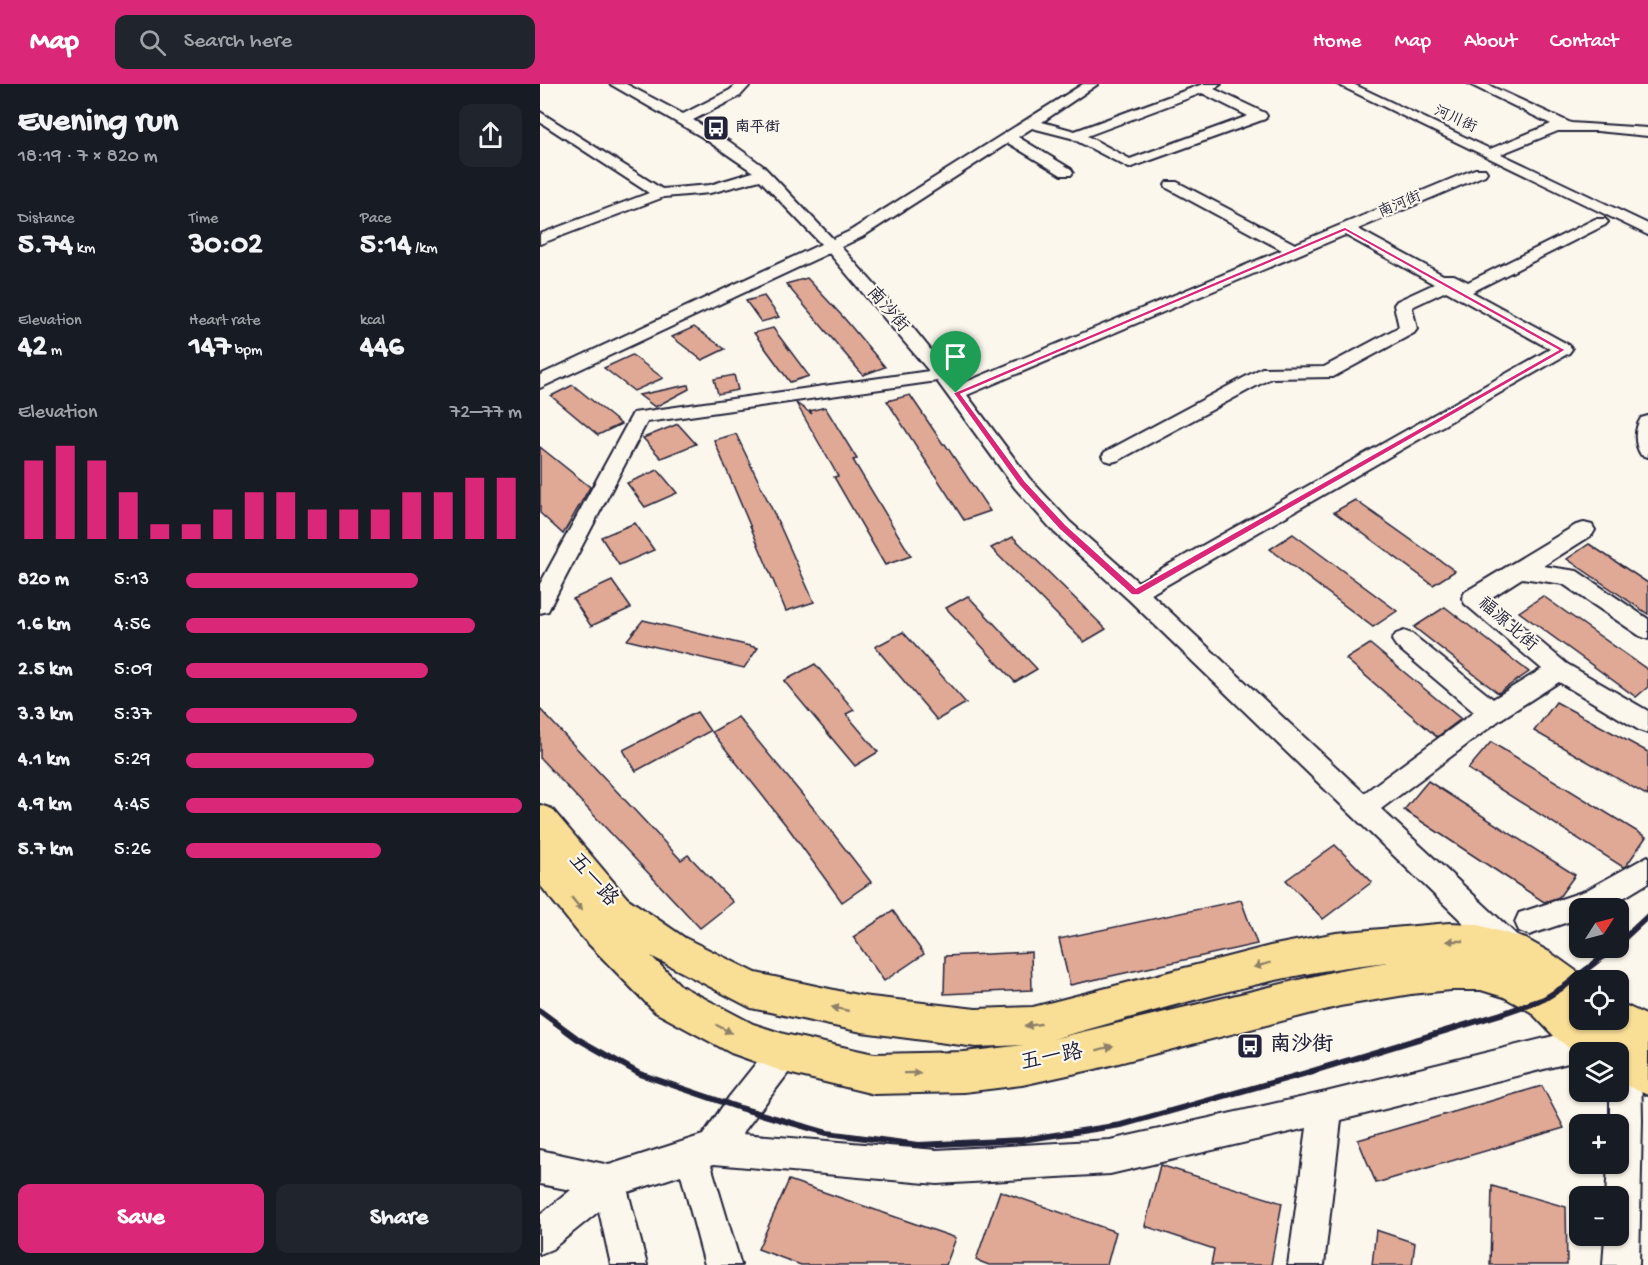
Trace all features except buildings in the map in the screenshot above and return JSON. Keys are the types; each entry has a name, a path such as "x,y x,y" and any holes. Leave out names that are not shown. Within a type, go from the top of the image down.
{"main road":[{"name":"五一路","path":"540,819 614,909 672,950 751,990 862,1014 976,1028 1033,1026 1270,963 1336,950 1521,936 1538,965 1562,997 1613,1042"},
{"name":"五一路","path":"540,859 594,924 668,999 745,1040 784,1053 874,1074 964,1072 1022,1065 1095,1050 1340,988 1411,976 1481,973 1562,997"}],"street":[{"name":"南沙街","path":"616,84 746,159 763,174 832,247 941,375 1022,483 1062,527 1136,593 1364,808 1521,936"},
{"path":"682,120 735,93 745,84"},
{"path":"540,382 832,247 1092,84"},
{"name":"河川街","path":"1343,84 1395,111 1648,230"},
{"path":"1474,84 1567,126"},
{"path":"1030,123 1076,135 1129,164 1260,116 1210,86 1076,135"},
{"path":"544,123 660,194"},
{"path":"1490,154 1556,127 1648,132"},
{"path":"1621,130 1648,145"},
{"path":"1008,137 1066,172"},
{"name":"南河街","path":"956,393 1480,172"},
{"path":"540,239 660,194 676,190 708,190 763,174"},
{"path":"1172,185 1294,250"},
{"path":"1396,256 1411,259 1462,286 1470,287 1600,222"},
{"path":"1136,593 1563,350 1345,228"},
{"path":"1112,456 1268,372 1327,373 1408,330 1403,305 1447,284"},
{"path":"540,605 640,417 941,375"},
{"path":"1648,422 1645,444 1648,451"},
{"name":"福源北街","path":"1584,530 1473,598 1559,670 1648,723"},
{"path":"1520,570 1569,577 1648,630"},
{"path":"1404,640 1492,712"},
{"path":"1364,808 1492,712 1559,670"},
{"path":"1521,936 1593,900 1648,868"},
{"path":"703,1152 784,1053"},
{"path":"540,1237 609,1182 703,1152 937,1167 1110,1157 1326,1108 1569,1060"},
{"path":"1621,1265 1625,1102"},
{"path":"1306,1265 1326,1108"},
{"path":"703,1152 723,1265"},
{"path":"540,1167 609,1182"},
{"path":"609,1182 629,1265"}],"railway":[{"path":"1629,934 1648,916"},
{"path":"540,1011 578,1039 640,1074 740,1108 827,1133 919,1145 1022,1140 1121,1125 1303,1074 1501,1014 1544,999 1601,958"}],"place":[{"name":"南平街","path":"716,128"},
{"name":"南沙街","path":"1250,1046"}],"route":[{"path":"1345,228 1563,350 1136,593 1062,527 1022,483 956,393 1345,228"}]}
